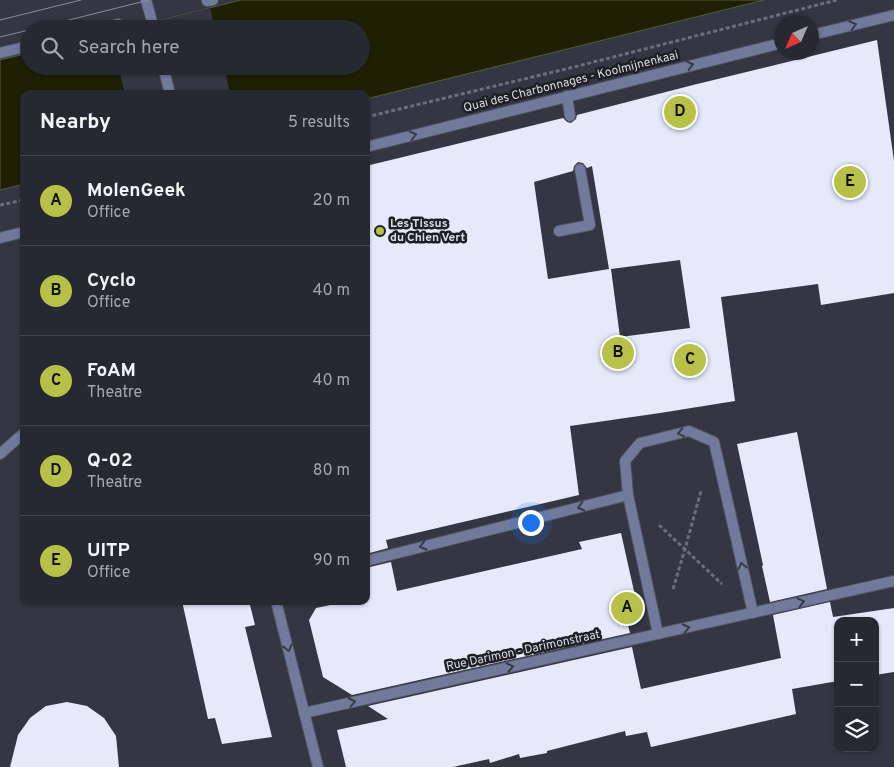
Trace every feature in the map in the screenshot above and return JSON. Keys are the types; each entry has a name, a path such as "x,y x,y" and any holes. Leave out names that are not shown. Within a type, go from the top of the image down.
{"street":[{"path":"146,0 152,20"},
{"path":"819,33 894,15"},
{"name":"Quai des Charbonnages - Koolmijnenkaai","path":"370,146 774,44"},
{"path":"0,53 20,48"},
{"path":"165,75 169,90"},
{"path":"567,96 570,116"},
{"path":"560,231 590,225 580,169"},
{"path":"0,238 20,233"},
{"path":"658,634 628,495 625,460 640,443 689,431 714,442 753,613"},
{"path":"0,454 20,436"},
{"path":"370,560 628,495"},
{"name":"Rue Darimon - Darimonstraat","path":"304,712 894,581"},
{"path":"277,605 318,767"}],"path":[{"path":"370,116 565,70 837,0"},
{"path":"0,206 20,201"},
{"path":"670,596 702,487"},
{"path":"656,522 753,613"}],"shaded area":[{"path":"241,0 764,0 370,98 370,90 20,90 20,185 0,190 0,60 20,55 20,75 370,75 370,20 162,20"}],"pier":[{"path":"210,8 213,20 162,20"},
{"path":"120,75 226,75 229,90 124,90"}],"building":[{"path":"877,40 894,161 894,293 821,305 818,284 721,297 735,401 570,426 579,495 386,540 388,548 370,553 370,165 563,118 571,123 576,119 577,115 795,60 819,60 819,54","holes":["578,162 583,163 587,168 592,166 609,269 548,279 534,182 573,171 574,166","680,260 690,328 620,337 611,269"]},
{"path":"797,432 827,589 770,602 737,444"},
{"path":"621,533 640,618 627,621 630,633 352,695 323,677 309,620 316,608 330,605 370,605 370,567 391,562 397,591 582,549 579,542"},
{"path":"830,602 833,617 894,608 894,672 879,674 879,617 834,617 834,682 792,689 796,714 651,747 647,732 626,736 625,731 547,751 547,753 520,758 519,754 490,763 489,759 453,767 346,767 337,730 388,719 368,706 632,647 641,689 781,658 773,615"},
{"path":"183,605 250,605 255,625 245,627 272,737 222,744 215,718 208,719"},
{"path":"67,702 87,706 104,718 116,736 119,767 10,767 18,735 30,718 46,706"}],"tram line":[{"path":"0,20 81,0"},
{"path":"69,20 149,0"},
{"path":"0,37 20,32"}],"place":[{"name":"Q-02","path":"680,112"},
{"name":"UITP","path":"850,182"},
{"name":"Les Tissus du Chien Vert","path":"380,231"},
{"name":"Cyclo","path":"618,353"},
{"name":"FoAM","path":"690,360"},
{"name":"MolenGeek","path":"627,608"}]}
